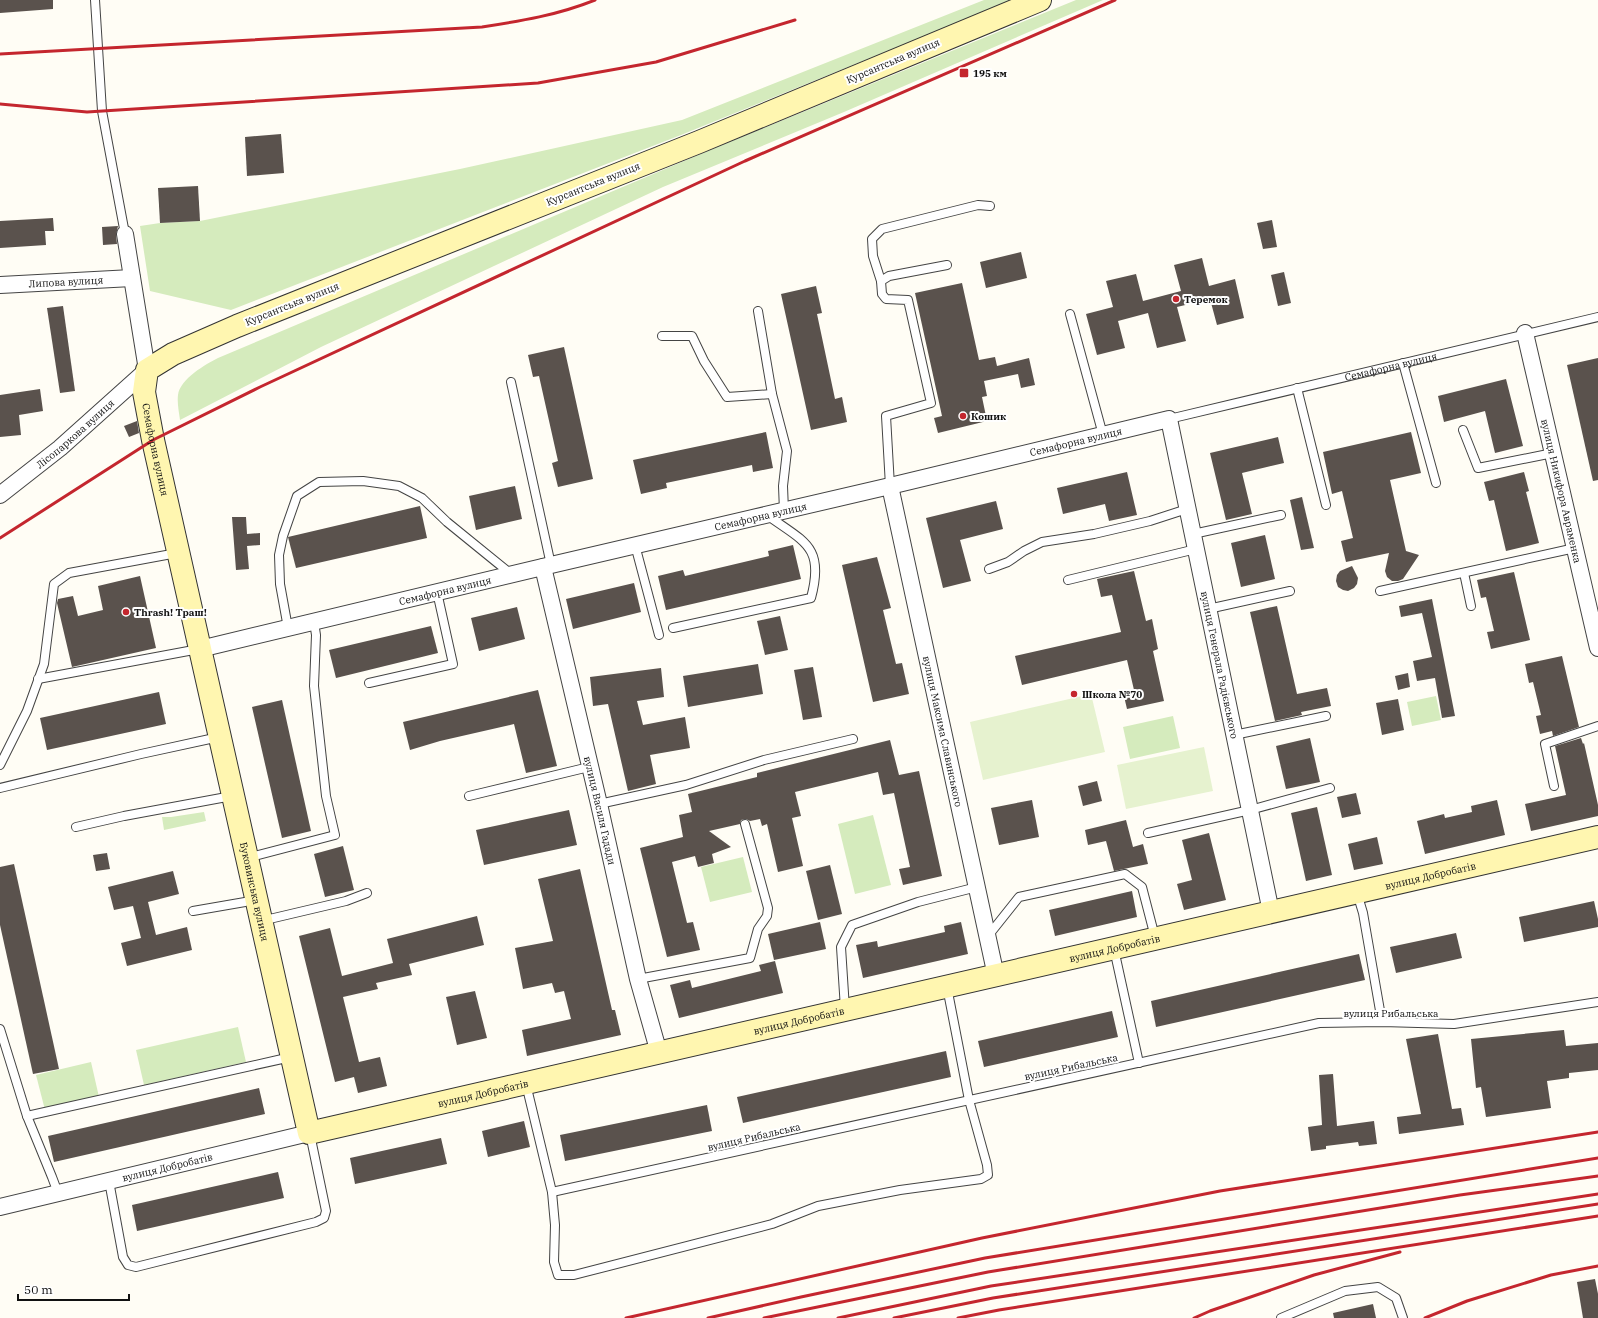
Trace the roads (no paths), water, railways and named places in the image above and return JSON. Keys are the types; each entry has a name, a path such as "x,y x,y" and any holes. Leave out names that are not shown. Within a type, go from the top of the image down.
{"street":[{"name":"Курсантська вулиця","path":"147,370 173,354 237,326 699,142 1040,0"},
{"path":"125,234 147,370"},
{"name":"Липова вулиця","path":"0,285 132,278"},
{"name":"вулиця Никифора Авраменка","path":"1525,333 1598,648"},
{"name":"Лісопаркова вулиця","path":"0,495 60,448 147,370"},
{"name":"Семафорна вулиця","path":"147,370 144,392 153,440 200,649 1169,419"},
{"name":"вулиця Генерала Радієвського","path":"1169,419 1271,912"},
{"name":"вулиця Максима Славинського","path":"890,486 996,976"},
{"name":"вулиця Василя Гадади","path":"547,566 589,767 599,804 638,979 659,1053"},
{"name":"Буковинська вулиця","path":"200,649 309,1134"},
{"name":"вулиця Добробатів","path":"0,1206 58,1194 946,986 996,976 1155,938 1598,837"}],"lane":[{"path":"95,0 102,111 125,234"},
{"path":"890,486 886,416 931,403 908,300 886,299 882,294 881,281 873,256 872,239 882,229 978,205 990,206"},
{"path":"881,281 889,276 947,265"},
{"path":"758,311 772,394 787,450 783,486 784,511"},
{"path":"1070,314 1103,435"},
{"name":"Семафорна вулиця","path":"1169,419 1525,333 1598,317"},
{"path":"662,336 692,336 704,361 727,397 772,394"},
{"path":"1403,363 1436,483"},
{"path":"511,382 547,566"},
{"path":"1297,388 1326,505"},
{"path":"1463,430 1478,468 1553,454"},
{"path":"288,628 280,584 280,555 283,536 297,496 318,482 363,481 399,486 422,498 447,522 511,574"},
{"path":"988,569 1008,562 1024,551 1042,542 1101,532 1150,521 1187,509"},
{"path":"673,628 811,598 815,582 815,573 812,554 808,546 798,536 767,515"},
{"path":"1068,580 1281,515"},
{"path":"635,545 659,635"},
{"path":"1380,591 1575,548"},
{"path":"0,765 27,711 44,664 54,584 69,573 179,553"},
{"path":"1464,573 1471,606"},
{"path":"1208,609 1290,591"},
{"path":"369,683 453,664 437,592"},
{"path":"247,858 335,835 326,796 314,686 316,635 314,622"},
{"path":"38,679 200,649"},
{"path":"1234,735 1326,716"},
{"path":"1554,786 1544,744 1598,726"},
{"path":"0,788 219,736"},
{"path":"599,804 686,785 764,760 853,739"},
{"path":"469,796 589,767"},
{"path":"1148,833 1250,810 1330,788"},
{"path":"76,827 124,816 232,796"},
{"path":"638,979 750,958 758,929 768,916 768,908 745,824"},
{"path":"987,937 1019,897 1124,874 1142,887 1155,938"},
{"path":"845,1010 841,947 852,925 918,902 977,886"},
{"path":"1357,892 1363,913 1382,1022"},
{"path":"261,921 346,901 367,893"},
{"path":"193,911 245,902"},
{"path":"1114,948 1139,1063"},
{"path":"526,1084 552,1192 555,1225 554,1262 558,1275 574,1275 772,1224 818,1206 900,1190 981,1179 988,1175 987,1165 969,1100 946,986"},
{"name":"вулиця Рибальська","path":"552,1192 1319,1023 1382,1022 1454,1024 1598,1002"},
{"path":"0,1029 27,1116 58,1194"},
{"path":"27,1116 291,1057"},
{"path":"109,1181 123,1257 128,1265 136,1267 316,1222 324,1218 326,1211 309,1134"},
{"path":"1281,1318 1345,1291 1378,1287 1396,1298 1403,1318"}],"railway":[{"path":"0,54 482,27 553,14 595,0"},
{"path":"0,538 153,440 260,387 745,161 1115,0"},
{"path":"0,104 87,112 538,83 656,62 795,20"},
{"path":"626,1318 982,1238 1220,1191 1598,1132"},
{"path":"708,1318 985,1258 1598,1158"},
{"path":"764,1318 988,1272 1460,1195 1598,1176"},
{"path":"838,1318 991,1286 1598,1194"},
{"path":"894,1318 993,1298 1598,1204"},
{"path":"958,1318 999,1310 1598,1216"},
{"path":"1194,1318 1314,1275 1400,1252"},
{"path":"1425,1318 1467,1301 1551,1275 1598,1266"}],"place":[{"name":"195 км","path":"964,73"},
{"name":"Теремок","path":"1176,299"},
{"name":"Кошик","path":"963,416"},
{"name":"Thrash! Траш!","path":"126,612"},
{"name":"Школа №70","path":"1074,694"}]}
